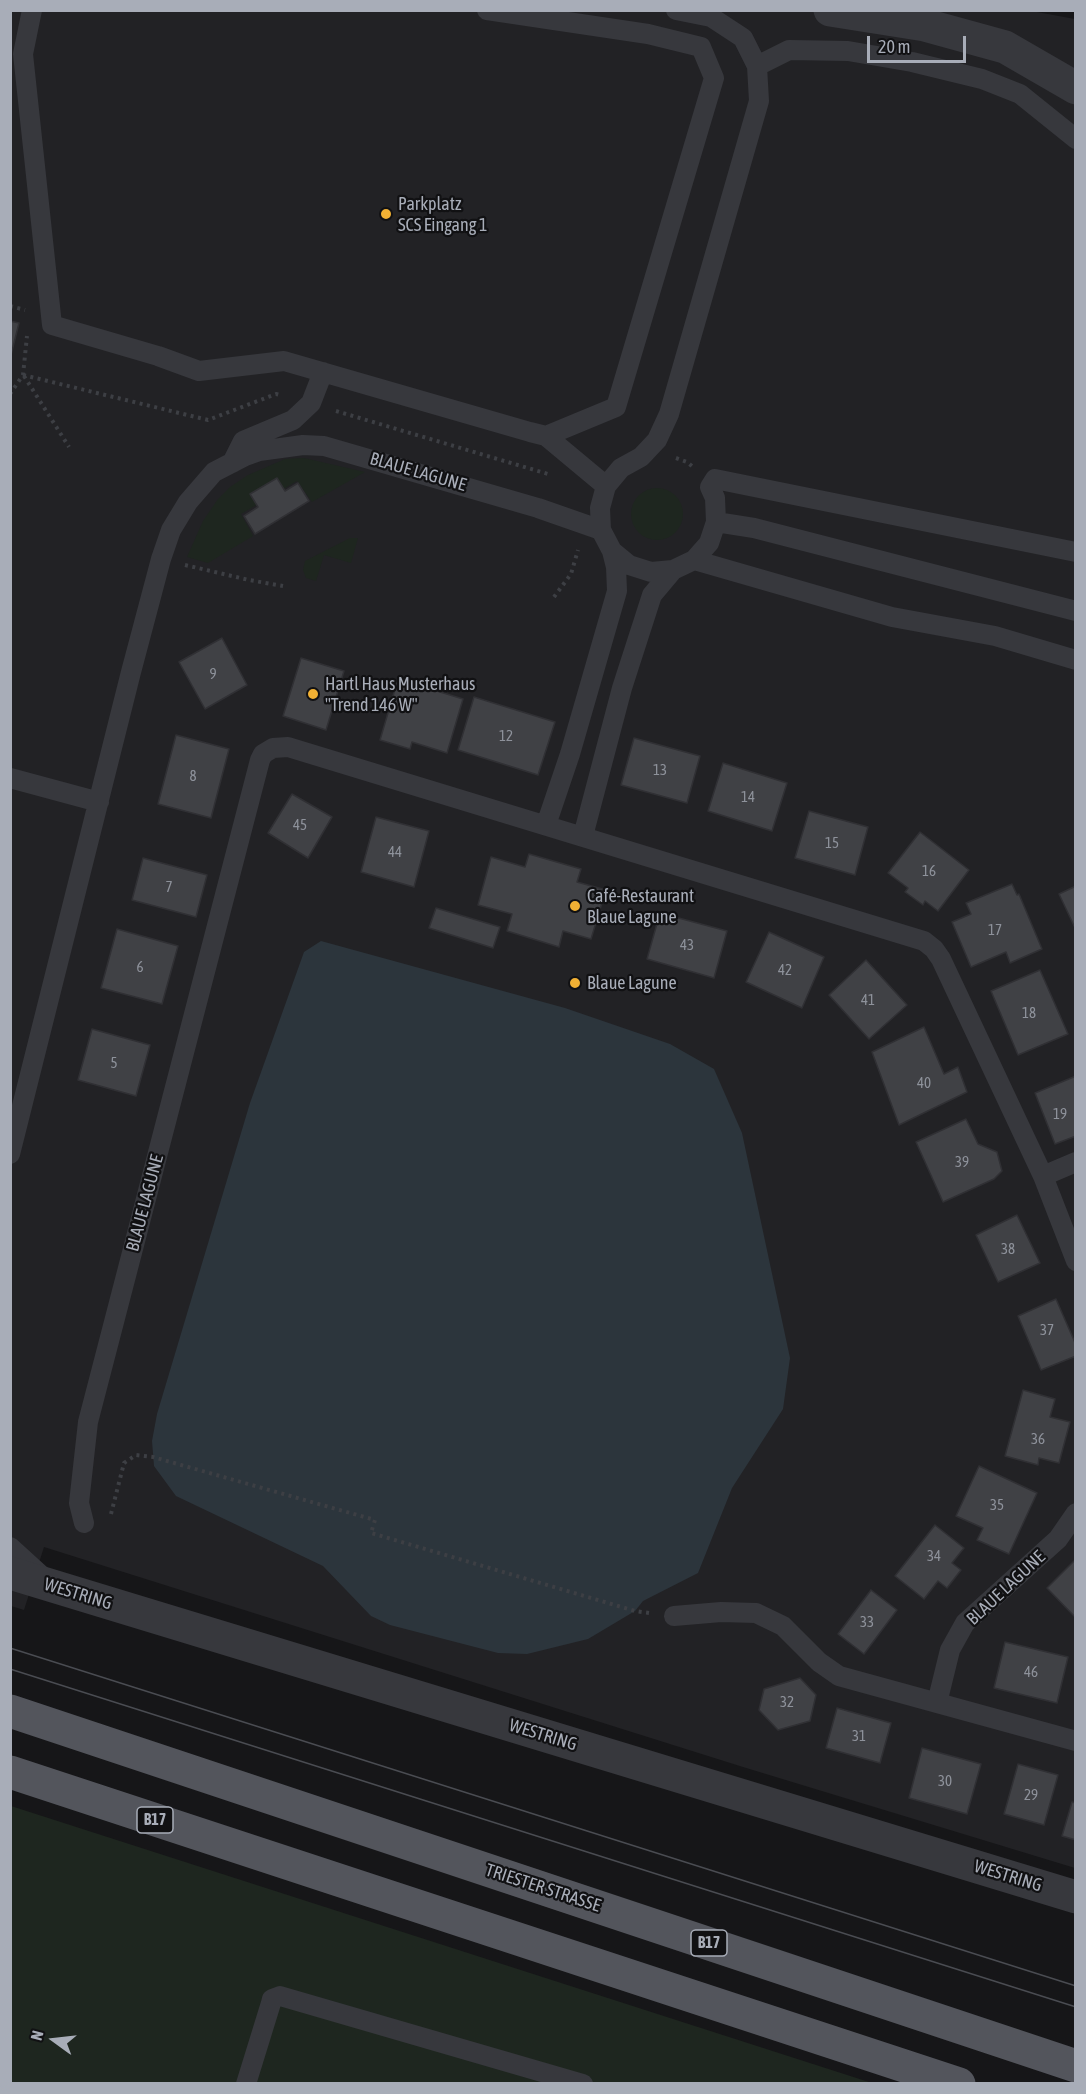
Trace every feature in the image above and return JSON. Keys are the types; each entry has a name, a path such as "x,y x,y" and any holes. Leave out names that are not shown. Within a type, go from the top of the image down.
{"main road":[{"name":"TRIESTER STRASSE","path":"10,1711 1076,2066"},
{"name":"B17","path":"10,1772 959,2084"}],"street":[{"path":"830,10 925,25 1005,47 1076,88"},
{"name":"WESTRING","path":"10,1573 1076,1897"}],"lane":[{"path":"32,10 23,54 52,325 159,356 199,371 284,361 546,436 606,486"},
{"path":"486,10 648,34 700,47 714,78 616,407 546,436"},
{"path":"546,825 570,754 617,591 616,567 612,551 602,530 600,508 606,486 621,468 641,457 657,440 673,403 759,101 757,66 743,38 711,17 676,10"},
{"path":"757,66 789,50 848,51 912,62 982,79 1020,94 1076,140"},
{"path":"10,1154 142,631 171,530 195,494 214,472 232,463 243,441 292,420 311,403 323,372"},
{"name":"BLAUE LAGUNE","path":"232,463 245,456 271,449 303,445 324,446 526,504 602,530"},
{"path":"612,551 629,565 651,572 674,570 694,560 709,543 716,522 715,498 711,488 715,479 1076,552"},
{"path":"716,522 754,528 1076,611"},
{"path":"694,560 892,617 995,636 1076,660"},
{"path":"583,836 622,688 652,595 674,570"},
{"name":"BLAUE LAGUNE","path":"84,1523 79,1503 88,1422 254,783 263,754 278,746 288,747 583,836 924,941 941,959 1043,1176 1076,1261"},
{"path":"10,778 99,802"},
{"path":"1043,1176 1076,1162"},
{"name":"BLAUE LAGUNE","path":"937,1703 950,1650 965,1623 1058,1539 1076,1513"},
{"path":"10,1547 52,1586"},
{"path":"674,1616 756,1612 783,1626 819,1662 839,1676 1076,1741"},
{"path":"246,2084 272,1999 280,1996 584,2084"}],"path":[{"path":"10,392 23,375 69,447"},
{"path":"641,457 665,454 687,462 705,477 711,488"},
{"path":"185,564 283,586"},
{"path":"84,1523 98,1525 111,1514 124,1463 136,1455 153,1457 375,1520 371,1533 635,1611"}],"shaded area":[{"path":"1026,10 1075,19 1075,1868 743,1767 44,1547 24,1610 11,1606 10,11"},
{"path":"304,458 365,472 312,502 297,481 241,514 253,536 208,563 187,557 203,521 218,499 230,487 248,475 285,459"},
{"path":"652,488 662,488 676,495 683,514 676,533 662,540 652,540 642,536 635,529 631,519 631,509 635,499 642,492"},
{"path":"350,538 358,538 351,563 324,555 316,581 306,578 303,570 305,561"},
{"name":"Blaue Lagune","path":"321,941 565,1008 670,1044 714,1069 742,1133 790,1358 783,1409 732,1488 698,1573 643,1601 635,1611 588,1639 527,1654 498,1653 390,1625 371,1616 323,1566 176,1496 154,1466 152,1441 157,1414 250,1103 304,952"},
{"path":"11,1806 872,2083 11,2083"}],"building":[{"path":"10,321 19,323 10,359"},
{"path":"277,478 285,491 298,483 309,501 255,534 244,516 258,507 250,494"},
{"path":"222,638 247,685 205,709 179,662"},
{"name":"Hartl Haus Musterhaus \"Trend 146 W\"","path":"301,658 344,671 326,730 283,716"},
{"path":"398,679 463,699 447,753 412,742 410,749 380,740"},
{"path":"474,697 555,722 538,775 458,750"},
{"path":"176,735 229,749 211,818 158,804"},
{"path":"634,738 700,756 687,803 621,785"},
{"path":"723,763 787,783 772,831 708,811"},
{"path":"292,794 332,817 308,858 268,833"},
{"path":"809,811 868,827 855,875 795,858"},
{"path":"376,817 429,831 414,887 361,872"},
{"path":"920,832 969,870 938,911 925,901 923,905 905,892 908,888 888,873"},
{"path":"529,854 581,869 577,882 606,890 591,939 563,931 559,947 507,931 512,914 478,905 491,857 525,867"},
{"path":"143,858 207,875 196,917 132,900"},
{"path":"1012,884 1017,895 1019,894 1042,949 1010,963 1006,952 971,967 952,922 971,914 966,903"},
{"path":"1076,886 1076,930 1059,894"},
{"path":"436,908 500,927 493,948 429,928"},
{"path":"660,913 727,931 714,978 647,959"},
{"path":"117,929 178,946 162,1004 101,988"},
{"path":"769,932 824,957 802,1008 746,982"},
{"path":"866,960 907,1005 869,1039 829,995"},
{"path":"1040,970 1068,1034 1018,1055 991,991"},
{"path":"924,1027 944,1074 958,1067 967,1092 899,1125 872,1052"},
{"path":"92,1029 150,1045 136,1096 78,1080"},
{"path":"1076,1076 1076,1136 1055,1144 1035,1093"},
{"path":"966,1119 978,1144 997,1152 1002,1171 994,1179 943,1202 916,1142"},
{"path":"1017,1215 1040,1263 998,1282 976,1235"},
{"path":"1056,1299 1076,1345 1076,1356 1041,1370 1018,1316"},
{"path":"1023,1390 1055,1399 1050,1417 1070,1422 1059,1463 1039,1458 1038,1465 1005,1456"},
{"path":"979,1466 1037,1493 1009,1554 977,1540 983,1528 956,1516"},
{"path":"935,1525 964,1548 952,1563 961,1570 947,1588 938,1581 924,1599 895,1576"},
{"path":"1076,1559 1076,1618 1047,1588"},
{"path":"871,1590 897,1610 864,1654 838,1634"},
{"path":"1005,1642 1068,1657 1057,1703 994,1688"},
{"path":"800,1678 816,1695 810,1721 778,1730 759,1710 764,1689"},
{"path":"837,1708 891,1723 880,1763 826,1748"},
{"path":"922,1748 981,1764 967,1814 909,1798"},
{"path":"1018,1764 1058,1775 1044,1825 1004,1814"},
{"path":"1072,1802 1076,1803 1076,1840 1062,1836"}],"tram line":[{"path":"10,1648 1076,1986"},
{"path":"10,1669 1076,2007"}],"place":[{"name":"Parkplatz SCS Eingang 1","path":"386,214"},
{"name":"Hartl Haus Musterhaus \"Trend 146 W\"","path":"313,694"},
{"name":"Café-Restaurant Blaue Lagune","path":"575,906"},
{"name":"Blaue Lagune","path":"575,983"}]}
